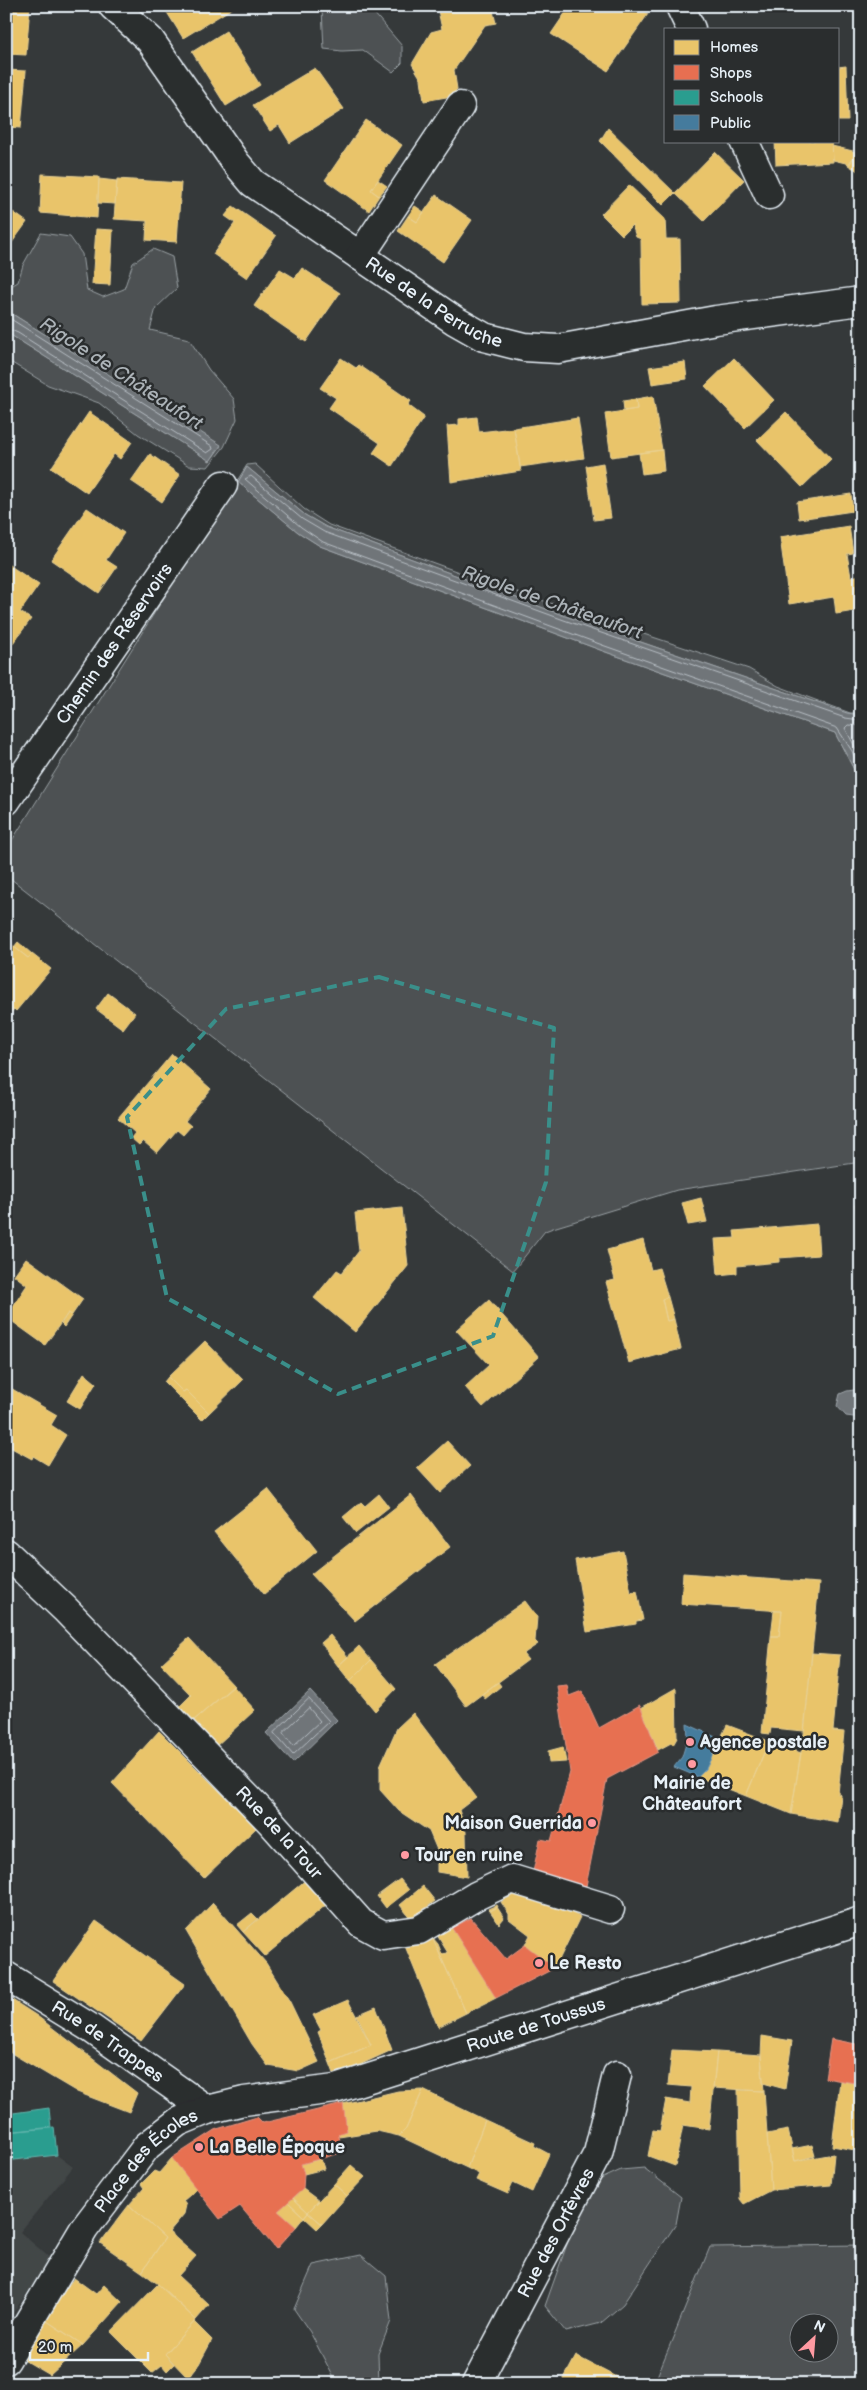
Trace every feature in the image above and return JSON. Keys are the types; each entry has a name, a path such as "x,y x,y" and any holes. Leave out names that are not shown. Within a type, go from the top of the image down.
{"street":[{"name":"Rue de la Perruche","path":"113,6 150,40 236,163 253,184 454,320 484,337 524,347 558,349 716,320 861,301"},
{"path":"680,6 691,28"},
{"path":"360,256 460,106"},
{"path":"744,142 769,195"},
{"name":"Chemin des Réservoirs","path":"6,801 223,485"},
{"name":"Rue de la Tour","path":"6,1553 65,1609 270,1821 360,1923 383,1935 419,1930 476,1896 512,1880 610,1909"},
{"name":"Route de Toussus","path":"207,2110 244,2101 335,2089 861,1921"},
{"name":"Rue de Trappes","path":"6,1976 89,2027 207,2110"},
{"name":"Rue des Orfèvres","path":"476,2384 598,2153 617,2075"},
{"name":"Place des Écoles","path":"6,2360 92,2219 147,2146 178,2122 207,2110"}],"highlighted area":[{"path":"379,977 554,1028 546,1182 493,1336 338,1394 167,1298 127,1117 226,1009"}],"shaded area":[{"path":"318,6 368,6 402,46 402,63 393,72 363,50 342,51 324,49 322,9"},
{"path":"41,233 70,237 82,254 87,290 103,297 124,289 133,263 153,249 172,257 177,288 156,308 150,330 189,339 209,370 234,399 237,419 224,447 208,467 189,466 138,434 99,403 48,385 12,363 6,371 6,332 210,461 221,446 6,310 6,289 18,282 23,265"},
{"path":"255,464 304,509 329,525 478,579 749,669 778,686 850,713 861,713 861,715 847,713 565,616 326,527 305,515 247,467 238,482 298,532 320,546 603,651 835,733 861,783 861,1162 677,1190 553,1228 545,1231 513,1271 6,875 6,850 247,465"},
{"path":"54,2127 57,2155 73,2167 20,2232 51,2259 6,2323 6,2132"},
{"path":"644,2168 681,2197 676,2224 623,2304 601,2323 566,2332 545,2306 570,2236 601,2179 621,2170"},
{"path":"861,2245 860,2384 654,2384 710,2247"},
{"path":"361,2255 386,2276 391,2321 378,2354 379,2384 331,2384 334,2378 310,2332 294,2309 313,2265"}],"water":[{"path":"6,310 221,445 210,461 6,332"},
{"path":"247,467 305,515 326,527 565,616 847,713 861,715 861,783 835,733 603,651 320,546 298,532 238,482"},
{"path":"861,1389 861,1418 846,1416 837,1406 840,1394"},
{"path":"310,1691 337,1720 293,1763 266,1733"}],"building: Homes":[{"path":"6,6 30,6 26,55 6,54"},
{"path":"163,6 236,6 183,38"},
{"path":"437,6 514,6 493,11 496,23 485,25 454,70 457,89 452,96 424,101 421,79 412,64 431,32 442,29"},
{"path":"570,6 637,6 648,14 608,71 551,34"},
{"path":"226,31 260,85 226,106 192,52"},
{"path":"846,66 848,121 840,121 840,67"},
{"path":"315,68 344,109 290,143 279,125 270,131 253,105"},
{"path":"6,70 26,71 21,128 6,127"},
{"path":"366,120 402,145 371,190 379,196 369,211 325,180"},
{"path":"608,128 675,193 663,205 600,141"},
{"path":"775,142 832,142 833,162 776,165"},
{"path":"861,145 861,173 848,165"},
{"path":"832,146 857,152 850,164 833,160"},
{"path":"715,152 744,180 704,221 675,193"},
{"path":"42,174 99,177 97,218 40,213"},
{"path":"99,179 117,181 115,204 98,203"},
{"path":"117,179 181,183 177,242 146,240 147,221 114,219"},
{"path":"378,180 387,186 379,196 371,190"},
{"path":"629,185 665,219 666,239 680,239 681,303 642,304 641,239 636,237 632,225 622,235 601,214"},
{"path":"436,195 472,220 443,262 398,231 408,216 417,222"},
{"path":"233,206 276,236 247,278 213,254 235,223 225,216"},
{"path":"415,206 424,212 417,222 408,216"},
{"path":"13,212 27,222 6,251 6,222"},
{"path":"96,229 113,230 110,285 92,284"},
{"path":"302,268 340,293 306,342 254,306 280,269 295,278"},
{"path":"341,358 356,368 359,365 411,401 408,405 424,417 392,466 373,453 380,443 329,408 336,398 320,388"},
{"path":"734,358 774,400 745,428 705,386"},
{"path":"685,362 687,379 652,384 649,367"},
{"path":"653,396 662,450 611,457 605,414 637,409 636,399"},
{"path":"636,399 637,409 624,411 623,401"},
{"path":"89,412 132,442 120,459 114,454 87,493 51,468"},
{"path":"786,412 831,459 802,487 757,440"},
{"path":"477,417 479,432 514,428 521,471 451,482 447,426 459,425 459,419"},
{"path":"578,418 584,458 520,467 514,428"},
{"path":"662,450 664,471 642,474 639,453"},
{"path":"150,454 180,475 162,502 131,481"},
{"path":"603,463 611,518 594,520 586,466"},
{"path":"851,494 853,511 799,519 797,502"},
{"path":"87,508 124,533 106,560 117,567 99,593 51,560"},
{"path":"849,526 853,553 847,554 851,577 861,575 861,610 836,614 834,597 789,604 780,537"},
{"path":"6,563 39,585 20,612 31,619 7,651"},
{"path":"6,940 28,958 32,954 51,969 16,1011 14,1009 6,1018"},
{"path":"18,942 32,954 28,958 14,947"},
{"path":"108,993 135,1013 123,1029 96,1009"},
{"path":"172,1054 211,1089 185,1121 191,1126 183,1135 177,1130 157,1153 143,1141 139,1145 131,1138 135,1133 118,1118"},
{"path":"701,1198 707,1222 688,1225 682,1203"},
{"path":"855,1205 861,1205 861,1241"},
{"path":"402,1208 408,1266 355,1332 314,1298 337,1270 342,1273 359,1251 355,1213"},
{"path":"817,1224 819,1255 779,1258 779,1262 737,1266 737,1273 718,1275 715,1239 735,1238 734,1231"},
{"path":"643,1240 651,1270 659,1268 668,1297 662,1299 667,1321 674,1319 681,1349 629,1363 606,1282 615,1280 607,1250"},
{"path":"26,1258 83,1299 72,1315 68,1313 45,1345 6,1317 27,1285 14,1275"},
{"path":"668,1297 674,1319 667,1321 662,1299"},
{"path":"489,1300 539,1357 483,1407 465,1387 489,1365 456,1330"},
{"path":"68,1313 72,1315 64,1327 61,1324"},
{"path":"205,1341 243,1380 209,1413 186,1390 183,1392 168,1377"},
{"path":"84,1373 96,1383 80,1409 67,1401"},
{"path":"168,1377 183,1392 186,1390 209,1413 202,1420 164,1382"},
{"path":"7,1386 57,1415 51,1425 66,1435 48,1465 33,1456 32,1459 6,1445"},
{"path":"447,1441 470,1466 440,1493 417,1468"},
{"path":"268,1489 317,1551 264,1594 214,1532"},
{"path":"379,1494 389,1507 356,1533 343,1517 361,1502 365,1506"},
{"path":"411,1495 450,1547 355,1621 311,1574"},
{"path":"623,1551 631,1593 637,1591 643,1620 636,1621 636,1624 587,1632 575,1560"},
{"path":"683,1573 819,1583 804,1731 771,1728 770,1734 762,1733 771,1636 779,1636 782,1611 681,1604"},
{"path":"525,1601 537,1617 535,1641 538,1644 523,1654 528,1660 466,1706 435,1664"},
{"path":"774,1611 782,1611 779,1636 771,1636"},
{"path":"330,1635 348,1657 338,1666 321,1643"},
{"path":"189,1638 234,1686 192,1722 179,1707 191,1695 161,1664"},
{"path":"359,1646 371,1660 350,1681 338,1666"},
{"path":"812,1653 840,1655 833,1731 844,1732 838,1794 841,1795 838,1822 791,1814 804,1734"},
{"path":"371,1660 396,1689 375,1711 350,1681"},
{"path":"498,1682 501,1686 485,1699 482,1694"},
{"path":"233,1686 255,1710 215,1747 192,1722"},
{"path":"676,1688 677,1738 673,1745 671,1743 658,1750 641,1708"},
{"path":"413,1713 476,1797 459,1810 466,1832 467,1877 437,1872 437,1850 429,1831 399,1811 380,1790 380,1766 397,1728"},
{"path":"727,1725 769,1741 746,1796 698,1777 706,1769"},
{"path":"159,1731 256,1828 204,1878 112,1783"},
{"path":"769,1741 801,1753 791,1814 746,1796"},
{"path":"563,1747 566,1762 549,1763 548,1751"},
{"path":"860,1788 861,1826 855,1826 857,1821"},
{"path":"307,1879 327,1904 265,1956 243,1932"},
{"path":"400,1879 409,1890 386,1908 377,1896"},
{"path":"423,1886 435,1901 411,1919 400,1905"},
{"path":"519,1892 545,1900 580,1917 555,1968 525,1945 530,1935 509,1919 509,1914 501,1902"},
{"path":"213,1903 266,1963 290,2002 319,2062 299,2071 268,2066 252,2044 186,1931"},
{"path":"497,1905 498,1907 490,1911 488,1909"},
{"path":"497,1907 504,1918 499,1924 490,1911"},
{"path":"252,1913 258,1919 243,1932 237,1925"},
{"path":"96,1921 185,1984 141,2041 53,1981"},
{"path":"452,1928 496,1998 466,2013 432,1937 438,1944 442,1954 448,1953 437,1935"},
{"path":"432,1937 466,2013 438,2027 405,1946"},
{"path":"6,1996 37,2016 137,2093 129,2112 77,2092 6,2050"},
{"path":"348,2000 371,2045 330,2063 318,2032 321,2030 313,2015"},
{"path":"376,2007 392,2050 335,2076 330,2063 371,2045 357,2015"},
{"path":"762,2036 792,2041 785,2089 763,2083"},
{"path":"672,2050 717,2052 709,2129 683,2125 675,2166 648,2156 653,2130 660,2131 666,2099 690,2103 691,2087 668,2085"},
{"path":"717,2052 761,2055 764,2091 713,2088"},
{"path":"840,2081 861,2084 861,2151 832,2146"},
{"path":"423,2090 485,2120 467,2168 399,2136 406,2129"},
{"path":"423,2090 406,2129 399,2136 377,2131 339,2137 338,2134 347,2131 343,2104 398,2091"},
{"path":"738,2090 764,2091 771,2190 744,2204 740,2199"},
{"path":"485,2120 535,2143 534,2146 549,2154 532,2192 513,2183 508,2194 476,2180 479,2174 467,2168"},
{"path":"788,2130 795,2161 834,2154 831,2185 771,2190 767,2134"},
{"path":"812,2145 815,2156 795,2161 792,2149"},
{"path":"172,2158 197,2189 183,2201 186,2205 184,2214 169,2232 196,2256 178,2276 209,2305 196,2320 158,2284 142,2272 165,2238 129,2205 144,2188 141,2184 154,2171 159,2173"},
{"path":"321,2159 324,2169 304,2174 301,2164"},
{"path":"351,2165 365,2177 347,2196 334,2184"},
{"path":"334,2184 347,2196 322,2224 308,2212"},
{"path":"303,2189 319,2201 308,2212 293,2198"},
{"path":"293,2198 308,2212 304,2217 288,2202"},
{"path":"288,2202 304,2217 296,2227 278,2211"},
{"path":"129,2205 165,2238 142,2272 100,2243"},
{"path":"308,2212 322,2224 317,2229 304,2217"},
{"path":"74,2278 96,2294 104,2285 122,2302 83,2345 44,2319"},
{"path":"158,2284 196,2320 165,2354 174,2364 167,2371 162,2365 152,2373 111,2332"},
{"path":"44,2319 83,2345 50,2375 21,2358"},
{"path":"194,2322 212,2340 199,2364 188,2378 165,2354"},
{"path":"576,2356 618,2378 615,2384 561,2384"}],"building: Shops":[{"path":"567,1685 569,1696 582,1691 599,1728 640,1705 658,1752 607,1779 586,1886 533,1872 540,1839 551,1841 570,1772 557,1686"},
{"path":"471,1918 506,1959 525,1945 555,1968 496,1998 452,1928"},
{"path":"831,2039 861,2045 861,2084 825,2078"},
{"path":"343,2104 347,2131 338,2134 344,2152 301,2164 304,2174 303,2189 278,2211 296,2227 276,2249 240,2206 220,2219 172,2158 217,2129 257,2117 263,2123"}],"building: Schools":[{"path":"49,2108 51,2128 6,2132 6,2114"},
{"path":"54,2127 57,2155 6,2161 6,2132"}],"building: Public":[{"path":"687,1724 720,1739 706,1769 698,1777 674,1767 682,1757 688,1737"}],"place":[{"name":"Agence postale","path":"690,1742"},
{"name":"Mairie de Châteaufort","path":"692,1764"},
{"name":"Maison Guerrida","path":"592,1823"},
{"name":"Tour en ruine","path":"405,1855"},
{"name":"Le Resto","path":"539,1963"},
{"name":"La Belle Époque","path":"199,2147"}],"water label":[{"name":"Rigole de Châteaufort","path":"121,374"},
{"name":"Rigole de Châteaufort","path":"552,603"}]}
